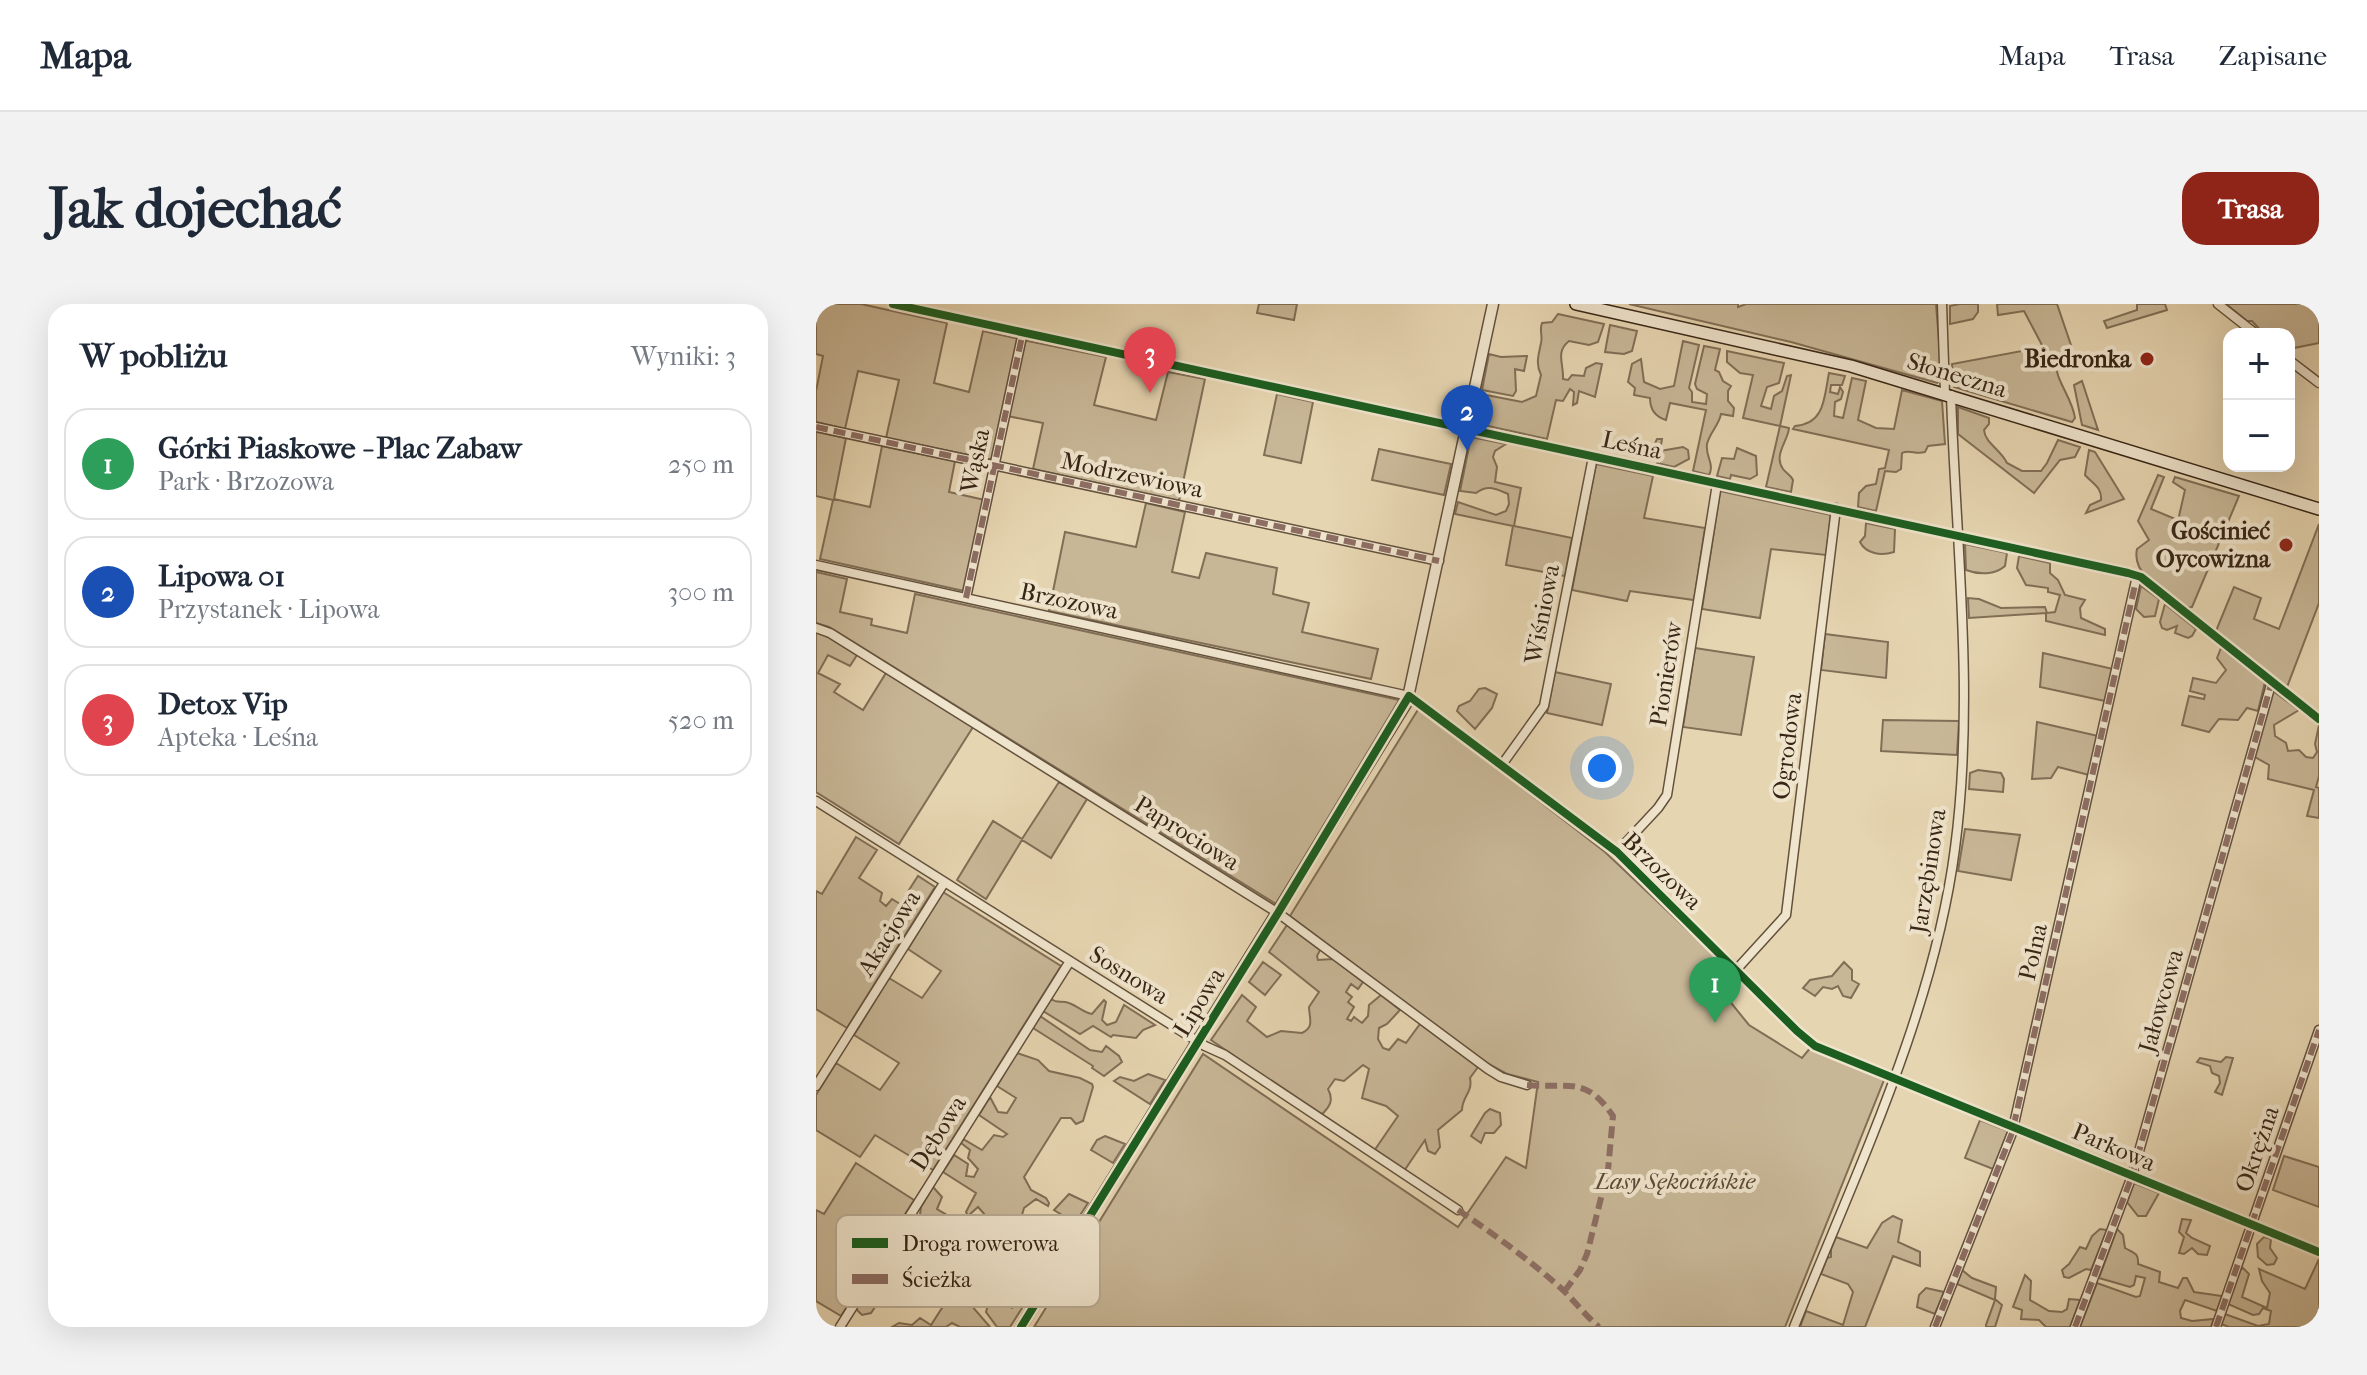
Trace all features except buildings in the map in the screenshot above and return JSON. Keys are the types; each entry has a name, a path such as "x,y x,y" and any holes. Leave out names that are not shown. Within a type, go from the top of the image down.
{"main road":[{"name":"Słoneczna","path":"1576,304 1821,358 1948,394 2319,509"}],"street":[{"name":"Leśna","path":"893,304 2137,576 2319,719"},
{"name":"Lipowa","path":"1091,1215 1409,696 1493,304"},
{"name":"Jarzębinowa","path":"1794,1327 1926,988 1938,942 1955,848 1964,711 1959,535 1942,304"},
{"path":"2218,304 2248,328"},
{"name":"Wąska","path":"966,598 1023,332"},
{"path":"2295,365 2319,383"},
{"name":"Modrzewiowa","path":"816,427 1439,561"},
{"name":"Wiśniowa","path":"1501,766 1544,706 1593,457"},
{"name":"Pionierów","path":"1617,852 1667,798 1717,484"},
{"name":"Ogrodowa","path":"1736,970 1786,915 1836,508"},
{"name":"Brzozowa","path":"816,565 1409,696 1617,852 1815,1046 1893,1079"},
{"name":"Polna","path":"1935,1327 2014,1127 2137,576"},
{"name":"Paprociowa","path":"816,628 830,633 1278,913 1488,1069 1501,1077 1527,1085"},
{"name":"Jałowcowa","path":"2075,1327 2132,1176 2272,681"},
{"name":"Sosnowa","path":"817,803 1199,1042 1225,1055 1458,1210"},
{"name":"Akacjowa","path":"816,1086 944,883"},
{"name":"Dębowa","path":"910,1215 1070,961"},
{"name":"Okrężna","path":"2216,1327 2319,1030"},
{"name":"Parkowa","path":"1893,1079 2319,1252"},
{"name":"Dębowa","path":"840,1327 853,1307"},
{"name":"Lipowa","path":"1021,1327 1033,1307"}],"green space":[{"path":"816,304 861,304 947,323 934,383 969,392 983,331 1019,339 993,460 886,438 899,380 858,371 845,429 816,422 816,391 823,356 816,354"},
{"path":"1259,304 1297,304 1294,320 1257,313"},
{"path":"1629,304 1738,304 1738,307 1746,304 1936,304 1942,379 1937,383 1791,342"},
{"path":"1978,304 1978,312 1973,319 1950,324 1950,306"},
{"path":"1997,304 2057,304 2072,348 2055,359 2058,375 2073,410 2075,418 2072,422 1954,387 1952,364 2043,347 2024,311 1998,315"},
{"path":"2137,304 2165,304 2167,310 2107,328 2104,321 2137,310"},
{"path":"2226,304 2319,304 2319,343 2295,348 2295,328 2258,328 2252,321 2247,321"},
{"path":"1558,314 1604,324 1598,342 1589,345 1569,341 1561,354 1563,379 1568,380 1572,375 1584,376 1586,368 1596,363 1602,364 1595,397 1579,391 1577,403 1573,405 1574,392 1570,389 1563,401 1556,400 1547,439 1474,423 1481,394 1522,402 1536,396 1541,375 1538,363 1541,326 1542,323 1552,322"},
{"path":"1610,325 1637,331 1632,351 1624,354 1605,352"},
{"path":"1023,340 1106,357 1094,405 1156,420 1168,372 1205,379 1179,501 1033,469 1043,423 1007,416"},
{"path":"1683,341 1699,345 1689,388 1692,402 1706,404 1707,394 1697,389 1695,384 1704,346 1720,349 1715,370 1731,386 1728,401 1734,408 1733,416 1721,414 1707,444 1711,467 1709,475 1693,471 1706,410 1670,403 1666,420 1654,412 1650,398 1634,395 1635,388 1628,382 1632,364 1641,359 1644,382 1660,389 1674,386"},
{"path":"1727,351 1784,363 1779,383 1767,387 1761,406 1771,409 1774,396 1782,391 1787,376 1791,375 1780,426 1743,418 1753,375 1740,373 1727,362"},
{"path":"1489,354 1527,356 1524,371 1515,369 1516,391 1513,396 1482,390"},
{"path":"1829,373 1845,376 1842,385 1831,385 1830,392 1838,394 1840,387 1843,392 1841,399 1835,402 1834,416 1843,418 1852,378 1866,381 1858,420 1876,428 1894,429 1902,390 1942,401 1945,444 1928,446 1922,453 1902,453 1901,469 1885,471 1876,511 1858,507 1859,493 1866,486 1876,484 1879,469 1885,468 1889,450 1793,429 1818,415"},
{"path":"2082,381 2098,430 2082,425 2074,385"},
{"path":"1277,394 1313,402 1301,463 1264,455"},
{"path":"1958,407 1989,418 1984,430 1987,439 2007,463 2022,471 2041,471 2058,440 2080,447 2075,457 2060,460 2034,493 1958,434"},
{"path":"1780,426 1789,428 1780,453 1780,464 1793,480 1791,492 1766,487"},
{"path":"816,431 846,438 834,499 870,507 882,446 955,461 949,492 985,500 964,591 820,559 833,500 816,496"},
{"path":"1471,437 1506,444 1495,451 1493,457 1497,467 1495,482 1521,488 1514,526 1572,538 1565,576 1506,565 1513,526 1455,514 1458,502 1496,515 1506,511 1509,504 1508,494 1496,489 1488,488 1476,493 1460,491"},
{"path":"1657,439 1662,439 1660,451 1683,447 1688,450 1689,459 1674,467 1657,463 1658,458 1651,452"},
{"path":"1737,448 1756,456 1757,475 1750,479 1717,476 1722,458 1734,459"},
{"path":"1379,449 1451,464 1444,495 1372,480"},
{"path":"2089,450 2095,452 2124,499 2086,513 2090,505 2101,500 2098,489 2085,475"},
{"path":"1596,464 1653,476 1644,518 1705,528 1694,600 1630,591 1627,601 1572,590"},
{"path":"2158,475 2164,477 2151,509 2180,521 2185,490 2173,482 2175,477 2239,496 2192,607 2186,608 2161,590 2139,568 2137,549 2149,540 2138,521"},
{"path":"1720,491 1831,515 1826,555 1771,549 1760,618 1702,609"},
{"path":"1146,503 1185,512 1172,572 1199,578 1206,553 1277,568 1273,594 1309,603 1302,632 1378,649 1371,679 1049,611 1065,532 1136,547"},
{"path":"1866,523 1895,529 1894,552 1874,553 1863,546 1860,542 1865,536"},
{"path":"2319,524 2319,603 2287,687 2216,631 2234,587 2261,598 2254,619 2279,629"},
{"path":"1965,544 2007,553 2005,566 1987,573 1966,570"},
{"path":"2019,556 2050,563 2050,573 2058,580 2065,595 2085,600 2080,608 2081,618 2105,629 2105,635 2046,621 2046,613 1969,618 1968,598 2001,608 2045,607 2047,613 2055,612 2060,595 2048,592 2048,588 2026,585 2017,568"},
{"path":"816,572 847,579 840,612 872,619 871,625 907,633 915,594 1399,700 1276,904 829,627 816,623"},
{"path":"2141,586 2159,599 2155,616 2144,617 2136,609"},
{"path":"2165,604 2196,629 2192,636 2188,638 2175,633 2177,626 2167,630 2162,628 2160,622"},
{"path":"816,632 857,655 850,666 828,655 818,673 840,684 834,692 863,710 886,673 973,727 899,844 816,792"},
{"path":"1825,634 1888,642 1886,678 1821,670"},
{"path":"1695,648 1754,657 1741,735 1683,727"},
{"path":"2221,648 2265,682 2258,711 2247,708 2238,720 2219,719 2209,732 2182,725 2189,696 2204,699 2205,695 2190,691 2193,678 2216,683 2226,670 2217,658"},
{"path":"2043,653 2113,669 2105,701 2040,687"},
{"path":"1555,672 1611,684 1602,725 1547,713"},
{"path":"1485,688 1497,694 1492,708 1475,729 1457,711 1479,689"},
{"path":"2273,691 2299,710 2274,725 2275,736 2286,743 2288,751 2299,750 2306,757 2313,758 2317,752 2315,744 2319,725 2319,776 2316,787 2319,788 2319,818 2307,816 2314,790 2268,779 2269,765 2255,757"},
{"name":"Lasy Sękocińskie","path":"1419,708 1605,852 1731,971 1719,988 1749,1025 1802,1058 1811,1047 1884,1080 1785,1327 1034,1327 1046,1307 1100,1307 1100,1220 1203,1054 1458,1227 1506,1157 1526,1168 1538,1082 1507,1074 1483,1061 1290,916"},
{"path":"1883,720 1959,721 1957,755 1881,751"},
{"path":"2037,722 2098,736 2089,775 2058,767 2051,778 2032,779"},
{"path":"1978,770 2001,773 2003,792 1969,789 1970,773"},
{"path":"1059,782 1087,799 1051,858 1022,840 986,899 957,880 993,821 1022,839"},
{"path":"1965,829 2020,835 2011,880 1958,871"},
{"path":"856,837 877,850 859,878 882,893 880,901 886,906 892,899 900,904 918,876 935,887 847,1028 816,1009 816,891 822,894"},
{"path":"943,892 1061,966 933,1170 875,1135 860,1157 816,1130 816,1095 836,1063 880,1090 899,1063 854,1035 889,978 922,998 941,971 908,949"},
{"path":"1287,925 1320,950 1318,960 1333,959 1363,982 1358,989 1351,984 1346,992 1352,997 1348,1002 1354,1007 1347,1019 1351,1021 1354,1017 1362,1023 1368,1016 1369,1005 1381,995 1400,1010 1379,1028 1378,1039 1383,1048 1389,1050 1398,1039 1406,1043 1420,1024 1478,1067 1470,1078 1462,1110 1438,1130 1440,1147 1435,1154 1428,1151 1425,1140 1404,1171 1374,1151 1398,1116 1386,1106 1362,1098 1369,1069 1363,1065 1344,1081 1335,1079 1328,1089 1330,1103 1321,1115 1211,1040 1242,995 1256,1007 1247,1021 1267,1037 1281,1031 1302,1033 1309,1028 1309,1007 1319,992 1269,952"},
{"path":"1263,962 1281,975 1265,995 1249,982"},
{"path":"1844,962 1852,970 1852,980 1859,984 1851,998 1843,996 1838,986 1832,989 1823,987 1815,996 1803,988 1810,980 1832,976"},
{"path":"1051,999 1069,1003 1092,1014 1104,1000 1102,1020 1107,1025 1116,1022 1124,1005 1155,1025 1143,1030 1136,1038 1111,1037 1093,1026 1080,1034 1043,1011"},
{"path":"1040,1016 1090,1050 1102,1052 1106,1046 1122,1062 1104,1076 1033,1028"},
{"path":"1017,1053 1038,1060 1049,1071 1080,1078 1093,1087 1083,1121 1076,1124 1071,1118 1061,1118 1024,1177 1031,1190 1046,1198 1048,1206 1036,1199 1024,1208 1022,1215 985,1215 978,1207 968,1215 966,1212 976,1193 943,1172 954,1155 968,1164 966,1176 974,1177 978,1169 968,1158 970,1150 961,1143 963,1139 982,1150 994,1135 1003,1137 1007,1134 979,1115 990,1097 998,1112 1007,1113 1016,1098 997,1086"},
{"path":"2226,1057 2233,1058 2222,1095 2215,1092 2220,1083 2219,1076 2212,1073 2210,1066 2197,1062 2200,1058 2221,1062"},
{"path":"1148,1074 1165,1080 1150,1104 1114,1081 1120,1077 1134,1081"},
{"path":"1490,1109 1500,1113 1501,1125 1494,1133 1485,1133 1481,1143 1471,1136"},
{"path":"1980,1120 2008,1131 1993,1169 1965,1158"},
{"path":"1105,1136 1125,1144 1113,1163 1091,1150 1097,1140"},
{"path":"2284,1156 2319,1167 2319,1207 2273,1190"},
{"path":"856,1163 914,1200 905,1215 836,1215 836,1307 847,1307 841,1316 816,1301 816,1210 824,1214"},
{"path":"2134,1183 2159,1193 2146,1216 2138,1216 2127,1202"},
{"path":"933,1187 942,1197 937,1209 947,1215 920,1215 921,1207"},
{"path":"1069,1194 1088,1203 1080,1215 1062,1215 1054,1210"},
{"path":"1893,1216 1902,1220 1898,1242 1920,1252 1920,1266 1893,1256 1865,1327 1800,1327 1806,1311 1843,1325 1853,1292 1848,1284 1821,1274 1827,1258 1831,1257 1836,1237 1867,1248 1882,1223"},
{"path":"2182,1219 2191,1220 2186,1233 2210,1246 2207,1255 2198,1254 2192,1248 2184,1254 2179,1253 2184,1237 2179,1232"},
{"path":"2100,1229 2107,1230 2091,1270 2064,1277 2062,1270 2080,1247 2086,1249 2092,1236"},
{"path":"2117,1229 2123,1235 2125,1248 2137,1255 2138,1264 2160,1272 2159,1282 2178,1288 2183,1278 2187,1278 2194,1292 2222,1296 2217,1311 2185,1300 2180,1311 2181,1318 2192,1321 2214,1319 2211,1327 2080,1327 2097,1283 2140,1296 2145,1278 2136,1276 2134,1285 2130,1287 2099,1278"},
{"path":"2264,1237 2271,1239 2270,1248 2277,1258 2274,1264 2267,1265 2258,1257 2257,1244"},
{"path":"2319,1259 2319,1327 2229,1327 2221,1324 2225,1314 2258,1326 2269,1324 2271,1311 2263,1308 2259,1314 2253,1315 2228,1304 2243,1268 2249,1274 2242,1297 2267,1308 2270,1293 2259,1269 2305,1289"},
{"path":"1962,1270 1972,1278 1996,1287 1995,1299 2002,1305 1995,1327 1986,1325 1995,1300 1957,1284"},
{"path":"2025,1275 2031,1281 2030,1300 2049,1311 2062,1312 2067,1309 2069,1299 2080,1300 2070,1327 2046,1327 2039,1320 2021,1319 2022,1310 2013,1307"},
{"path":"1926,1288 1944,1292 1935,1314 1917,1307 1919,1295"},
{"path":"875,1307 871,1313 862,1315 856,1309"},
{"path":"943,1307 973,1307 990,1327 960,1327 952,1323 946,1327 892,1327 899,1323 912,1325 920,1318 931,1325"},
{"path":"987,1307 1023,1307 1010,1327 997,1327 986,1312"}],"marked path":[{"path":"966,598 1023,332"},
{"path":"816,427 1439,561"},
{"path":"1935,1327 2012,1133 2137,576"},
{"path":"2075,1327 2132,1176 2272,681"},
{"path":"2216,1327 2319,1030"},
{"path":"1527,1085 1585,1089 1594,1094 1613,1116 1608,1170 1587,1254 1564,1292"},
{"path":"1458,1210 1540,1270 1599,1327"}],"cycle path":[{"path":"893,304 2128,573 2141,577 2319,719"},
{"path":"1091,1215 1409,696 1617,852 1815,1046 2319,1252"},
{"path":"1021,1327 1033,1307"}],"place":[{"name":"Biedronka","path":"2147,359"},
{"name":"Detox Vip","path":"1150,393"},
{"name":"Lipowa 01","path":"1467,451"},
{"name":"Gościnieć Oycowizna","path":"2286,545"},
{"name":"Górki Piaskowe - Plac Zabaw","path":"1715,1023"}]}
